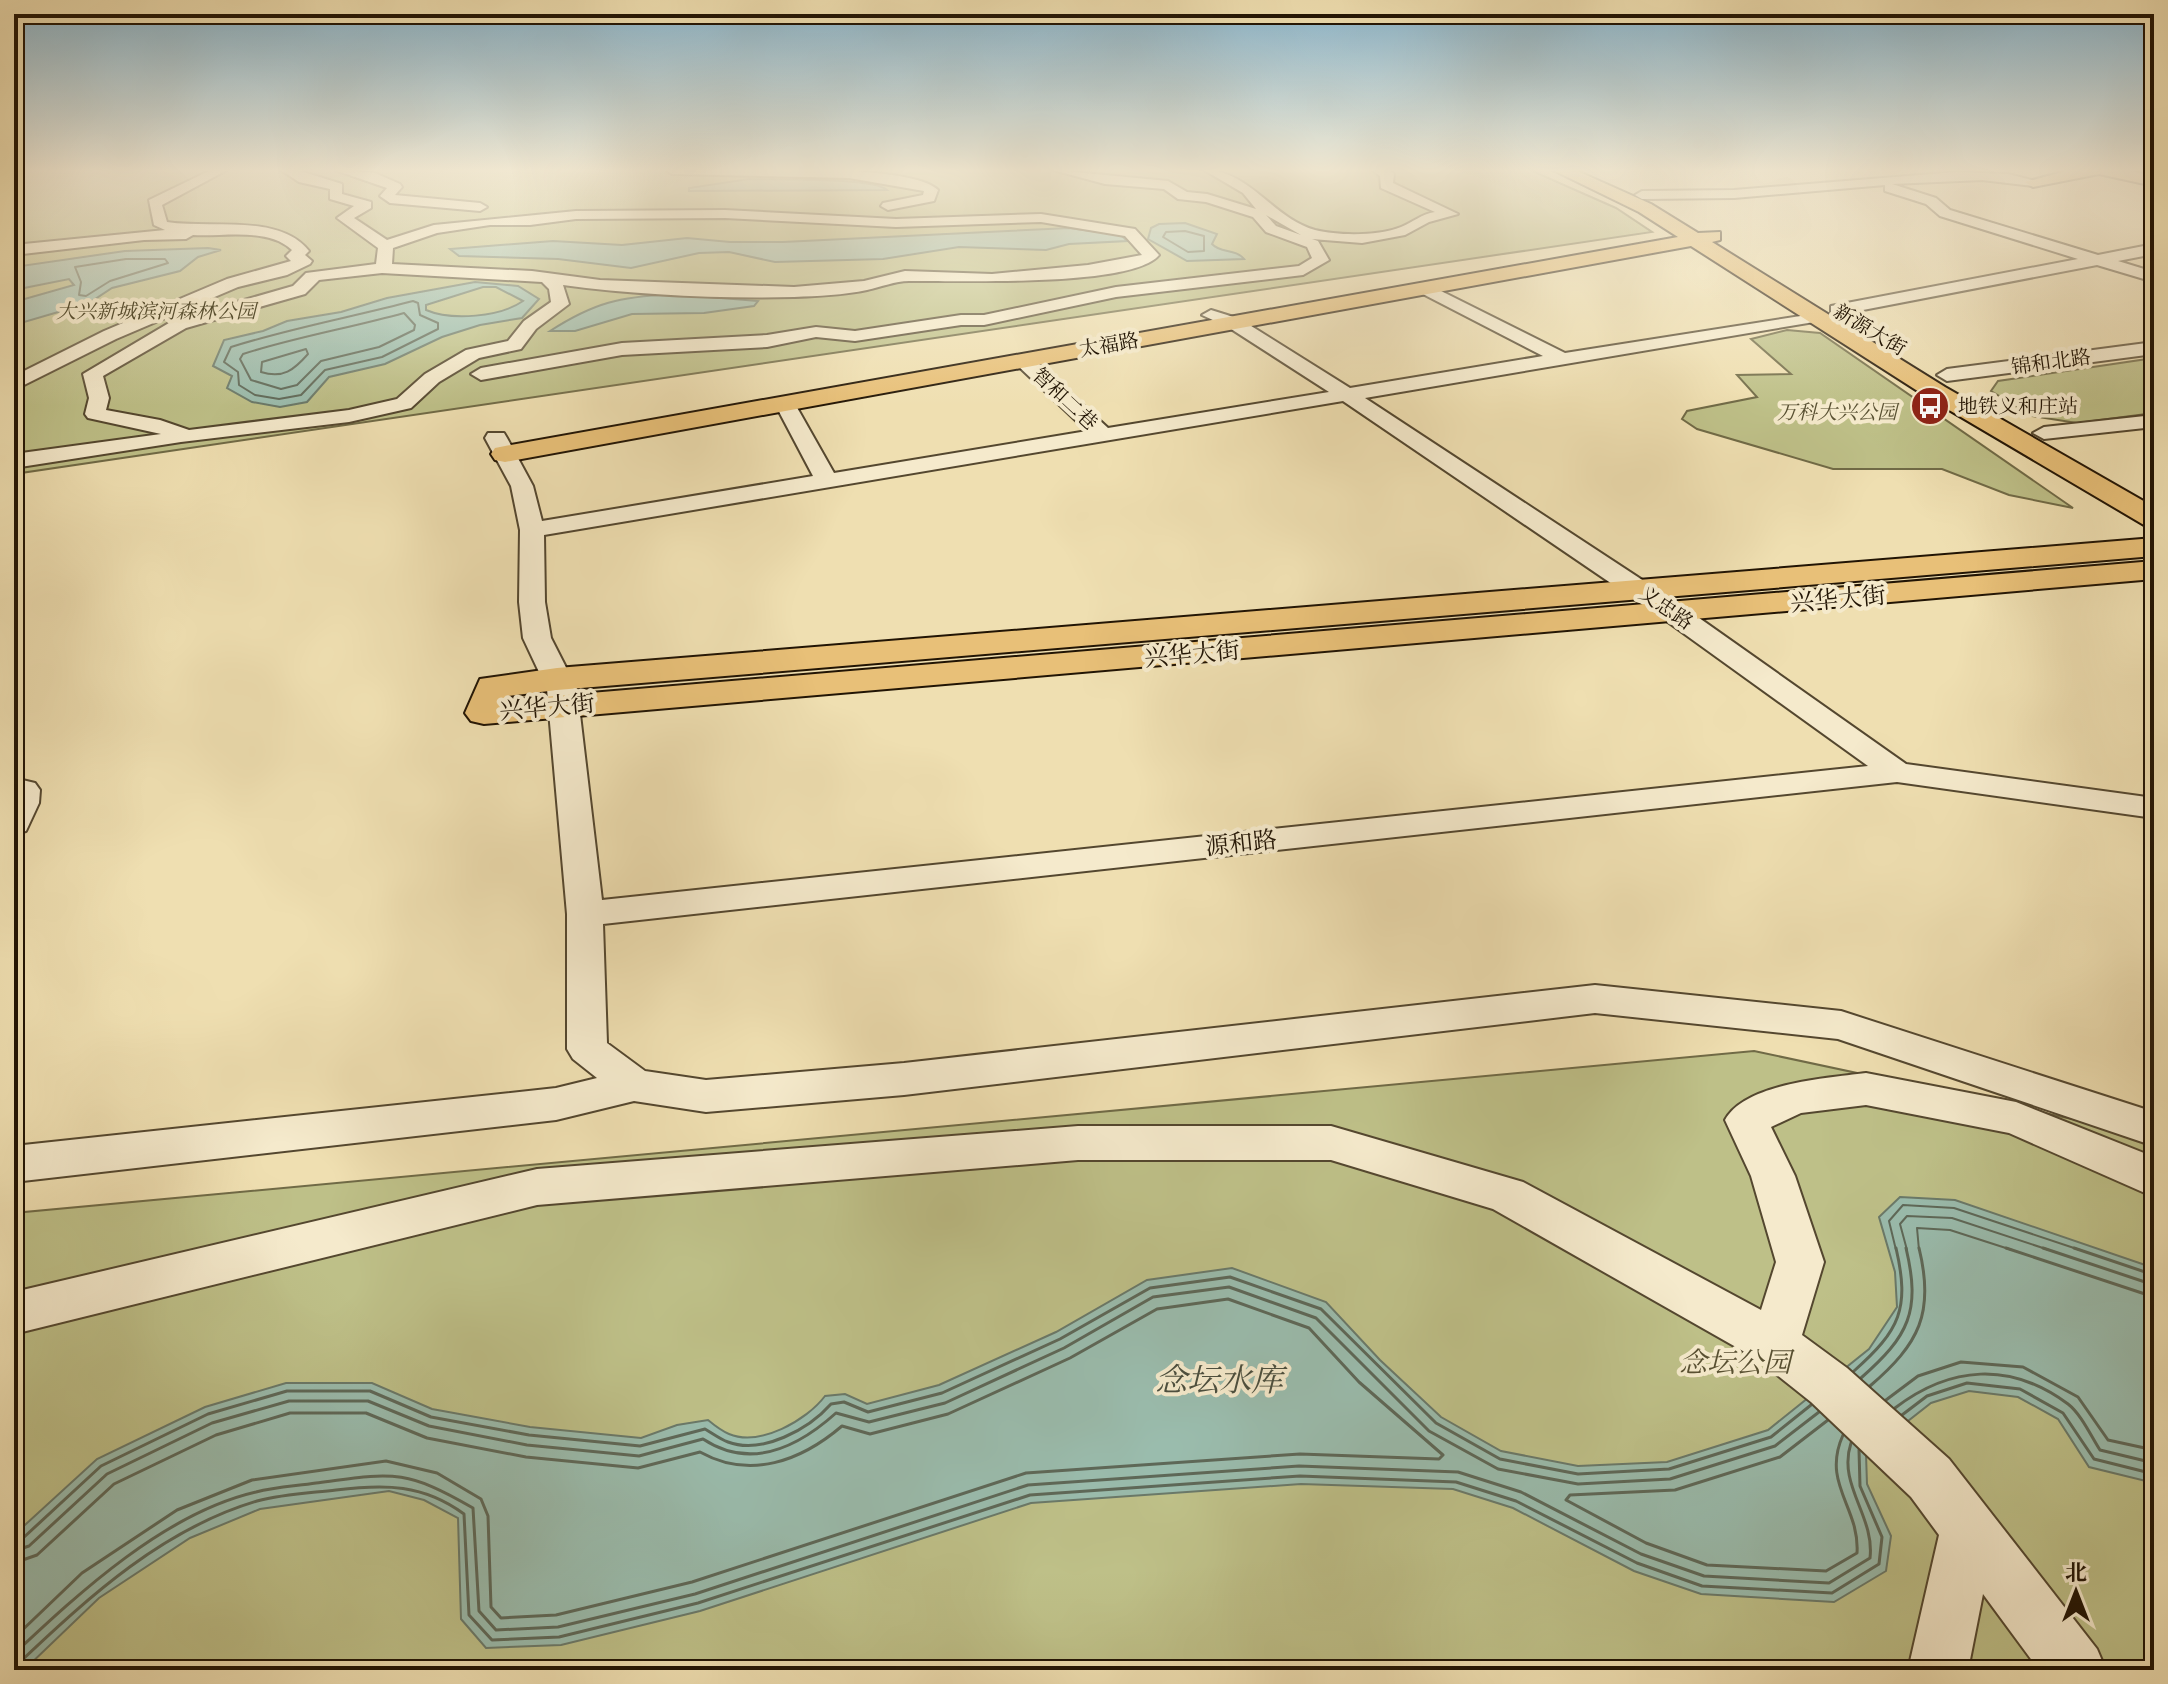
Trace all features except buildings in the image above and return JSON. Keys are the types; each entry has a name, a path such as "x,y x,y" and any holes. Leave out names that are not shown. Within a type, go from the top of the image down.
{"main road":[{"name":"太福路","path":"500,445 1623,249"},
{"name":"太福路","path":"500,445 785,404 1024,361 1222,319 1425,288 1630,249"},
{"path":"1719,249 1814,317 1889,363 2047,447 2154,519"},
{"name":"新源大街","path":"1725,249 1947,375 2047,447 2154,494"},
{"path":"1889,363 1926,363"},
{"path":"2044,568 2126,534 2130,526 2090,498 2047,447"},
{"name":"兴华大街","path":"560,692 1675,614 2044,568 2154,547"},
{"path":"2044,568 2154,580"},
{"name":"兴华大街","path":"560,692 1637,589 2044,568 2154,570"}],"street":[{"path":"187,437 160,426 95,414 99,398 93,374 180,324 299,290 309,284 311,269 325,258 299,249"},
{"path":"382,268 387,255 386,249"},
{"path":"312,276 382,268 547,278 600,285 794,292 864,286 905,276 992,279 1088,270 1143,262 1151,255 1145,249"},
{"path":"412,395 491,371 622,349 767,341 816,332 855,336 984,320 1116,292 1303,270 1321,260 1315,249"},
{"path":"2061,249 2154,277"},
{"path":"1837,310 2154,249"},
{"path":"14,384 110,335 233,283 296,266 304,261 294,256 301,251"},
{"path":"14,461 349,416 404,404 412,395 473,354 514,345 530,325 560,304 557,288 547,278"},
{"path":"1425,288 1559,357"},
{"path":"532,530 1814,317"},
{"name":"义忠路","path":"1222,319 1346,394 1675,614 1897,772 2154,808"},
{"name":"锦和北路","path":"1947,375 2154,348"},
{"name":"智和二巷","path":"1024,361 1105,437"},
{"path":"785,404 828,483"},
{"path":"2047,447 2154,421"},
{"path":"500,445 522,486 532,530 532,602 537,638 560,692 585,914 587,1049 634,1085"},
{"name":"源和路","path":"585,914 1897,772"},
{"path":"14,788 24,790 23,803 14,824"},
{"path":"14,1164 556,1104 634,1085 706,1096 889,1080 1595,999 1841,1025 2154,1129"},
{"path":"1775,1343 1800,1262 1773,1176 1746,1120 1795,1098 1866,1089 2016,1118 2130,1165 2154,1179"},
{"path":"14,1313 537,1187 1078,1143 1331,1143 1507,1195 1775,1343 1829,1385 1930,1478 2076,1670"},
{"path":"1938,1670 1969,1526"}],"green space":[{"name":"大兴新城滨河森林公园","path":"14,249 1540,249 14,474"},
{"name":"万科大兴公园","path":"1787,330 1820,333 2073,508 2009,495 1942,469 1833,469 1697,429 1682,419 1687,411 1757,397 1737,375 1791,374 1751,339"},
{"path":"2154,358 2154,413 2077,423 2032,416 1991,391 1998,381"},
{"name":"念坛公园","path":"1754,1051 2077,1120 2154,1145 2154,1670 14,1670 14,1213"}],"water":[{"path":"450,249 949,249 883,259 775,262 729,252 699,253 631,268 558,259 459,256"},
{"path":"1165,249 1219,249 1236,253 1244,259 1187,261"},
{"path":"221,250 198,257 180,271 112,288 89,303 14,325 14,302 74,285 69,279 14,290 14,267 125,251"},
{"path":"475,282 518,286 539,299 522,318 480,325 442,337 385,364 329,377 307,402 280,407 252,402 227,388 232,376 213,366 224,340 263,331 287,321 341,312 387,298","holes":["483,287 496,287 523,301 502,311 476,316 426,310 426,305"]},
{"path":"672,294 758,301 754,306 704,313 632,314 575,331 550,331 581,313 608,303"},
{"name":"念坛水库","path":"1900,1197 1955,1200 2154,1268 2154,1483 2089,1467 2058,1419 2018,1397 1969,1391 1931,1403 1866,1454 1867,1484 1891,1536 1886,1571 1834,1602 1701,1594 1634,1571 1513,1508 1453,1489 1301,1484 1031,1503 700,1611 561,1645 486,1648 461,1619 458,1518 424,1500 389,1491 260,1509 190,1538 99,1598 24,1670 14,1670 14,1535 97,1459 205,1407 286,1383 372,1383 432,1409 530,1427 641,1438 677,1425 708,1420 729,1434 755,1437 795,1422 825,1396 845,1394 867,1404 939,1385 1056,1332 1147,1280 1232,1268 1326,1302 1380,1360 1441,1417 1501,1451 1578,1466 1667,1462 1768,1430 1869,1349 1897,1307 1895,1272 1879,1217"}],"place":[{"name":"地铁义和庄站","path":"1930,406"}]}
